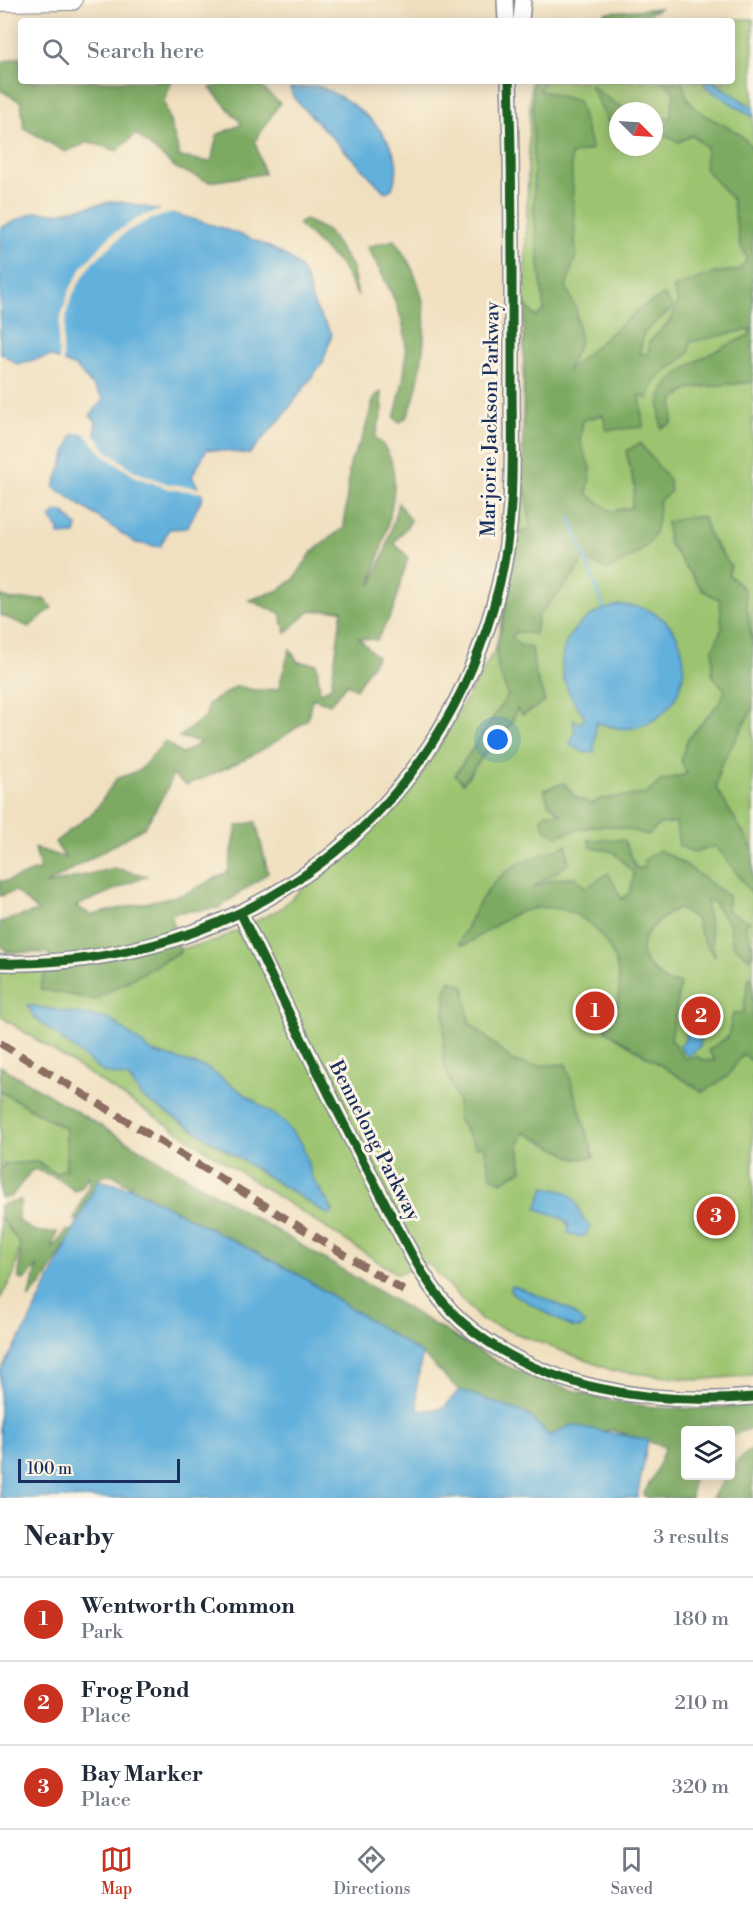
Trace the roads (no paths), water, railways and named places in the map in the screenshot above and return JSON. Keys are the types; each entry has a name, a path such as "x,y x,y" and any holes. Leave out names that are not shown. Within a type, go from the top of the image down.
{"main road":[{"path":"0,1 72,0"}],"street":[{"path":"506,0 506,18"},
{"path":"521,18 523,0"},
{"name":"Marjorie Jackson Parkway","path":"509,84 513,182"},
{"name":"Marjorie Jackson Parkway","path":"241,914 291,885 345,845 411,773 441,728 484,638 500,585 511,502 513,182 518,84"},
{"path":"0,963 67,962 121,954 175,940 241,914"},
{"name":"Bennelong Parkway","path":"241,914 349,1136 414,1258 430,1287 460,1319 491,1343 519,1359 583,1384 658,1398 699,1400 753,1397"}],"water":[{"path":"705,84 717,84 753,108 753,117 707,88"},
{"path":"318,86 353,105 382,133 390,145 397,165 392,189 385,192 294,98 290,88"},
{"path":"115,201 213,225 266,245 286,256 303,272 315,306 332,334 323,362 283,416 249,454 207,449 192,476 203,496 187,528 169,529 160,547 136,543 54,487 73,434 95,435 96,421 90,416 104,399 77,368 51,356 17,364 0,352 0,228 35,212 57,213"},
{"path":"56,511 63,512 77,526 75,534 59,535 59,529 50,518"},
{"path":"620,605 638,607 652,612 671,627 680,643 684,660 682,678 676,696 666,710 651,722 627,728 596,722 594,752 586,753 570,745 575,731 573,719 580,724 585,716 572,699 565,681 562,664 564,648 571,634 583,621 599,611"},
{"path":"27,1005 110,1019 152,1052 207,1068 283,1121 302,1144 312,1177 333,1211 329,1215 143,1098 129,1078 103,1072 34,1017"},
{"path":"707,1015 706,1031 701,1035 700,1046 688,1056 679,1046 685,1041 692,1025"},
{"path":"98,1180 134,1189 299,1275 422,1354 416,1391 419,1411 444,1408 459,1390 527,1414 550,1436 571,1425 648,1440 637,1498 0,1498 0,1371 24,1332"},
{"path":"545,1187 563,1191 573,1198 583,1219 590,1226 586,1235 579,1237 568,1233 569,1225 562,1218 536,1208"},
{"path":"512,1286 566,1308 585,1324 581,1328 571,1327 515,1295 510,1291"}],"waterway":[{"path":"570,517 604,608"}],"place":[{"name":"Wentworth Common","path":"595,1011"},
{"name":"Frog Pond","path":"701,1016"},
{"name":"Bay Marker","path":"716,1216"}]}
